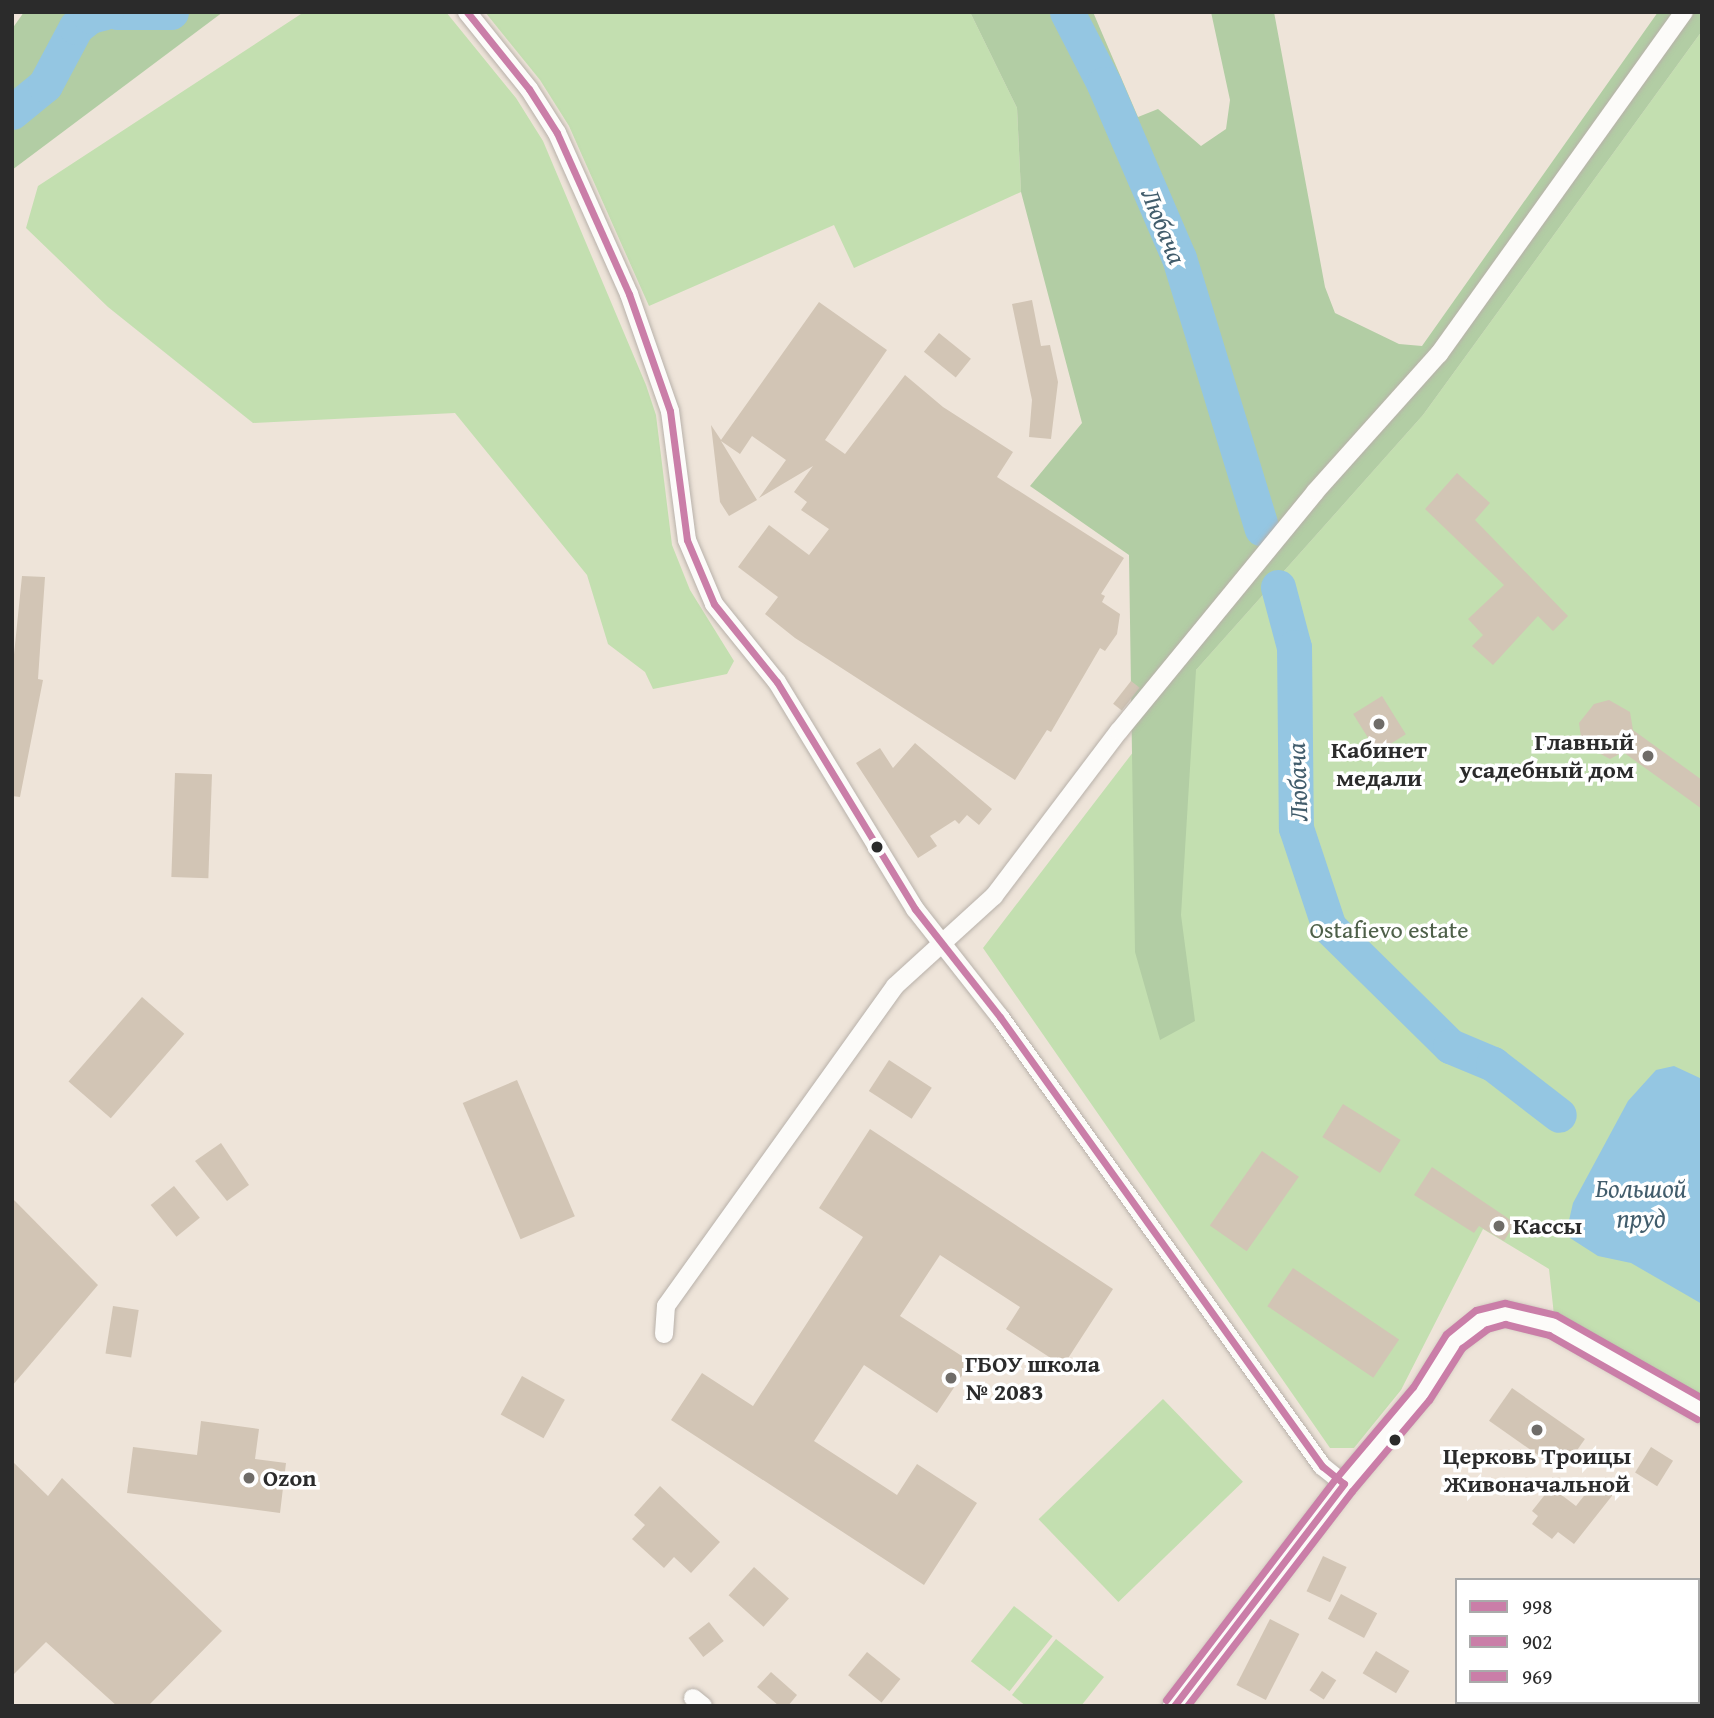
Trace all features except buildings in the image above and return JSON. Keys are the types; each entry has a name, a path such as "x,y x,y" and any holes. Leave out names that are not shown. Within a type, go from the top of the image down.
{"street":[{"path":"467,12 529,89 557,133 629,294 670,411 681,515 703,583 777,682 818,745 854,815 915,909 942,940 1322,1466 1344,1484"},
{"path":"664,1334 666,1306 895,986 942,940 994,896 1119,731 1315,492 1439,354 1684,12"},
{"path":"1174,1706 1344,1484 1421,1393 1454,1341 1482,1319 1505,1313 1553,1325 1702,1410"}],"green space":[{"path":"24,12 223,12 12,170 12,29"},
{"path":"304,12 446,12 516,98 543,141 646,385 656,415 672,545 690,590 734,661 727,674 653,689 645,672 608,644 587,575 455,413 253,423 108,307 26,228 38,186"},
{"path":"485,12 970,12 1017,108 1021,192 854,268 834,225 649,306 569,126 540,80"},
{"path":"970,12 1093,12 1138,117 1158,109 1201,146 1226,129 1230,100 1211,12 1274,12 1325,287 1335,313 1399,344 1422,346 1658,12 1702,12 1702,31 1423,415 1196,670 1181,915 1195,1021 1160,1040 1135,952 1129,555 1030,486 1082,423 1021,192 1017,108"},
{"name":"Ostafievo estate","path":"1702,31 1702,1401 1554,1315 1549,1269 1483,1229 1401,1390 1354,1448 1330,1448 983,948 1196,670 1423,415"},
{"path":"1163,1399 1243,1482 1118,1602 1039,1519"},
{"path":"1014,1606 1053,1636 1010,1691 971,1661"},
{"path":"1056,1639 1104,1677 1081,1706 1026,1706 1012,1695"}],"water":[{"name":"Большой пруд","path":"1674,1066 1702,1079 1702,1304 1631,1263 1598,1256 1570,1238 1567,1229 1573,1203 1628,1101 1656,1070"}],"waterway":[{"name":"Любача","path":"12,112 45,85 76,27 90,16 106,12"},
{"name":"Любача","path":"117,12 171,12"},
{"name":"Любача","path":"1067,12 1104,84 1179,258 1262,529"},
{"name":"Любача","path":"1278,587 1294,647 1296,828 1329,927 1450,1046 1493,1064 1559,1115"}],"transit line":[{"name":"998","path":"467,12 529,89 557,133 629,294 670,411 687,540 714,604 777,682 915,909 1000,1017 1322,1466 1344,1484"},
{"name":"969","path":"1166,1700 1336,1478 1413,1387 1446,1334 1476,1310 1505,1303 1556,1315 1702,1398"},
{"name":"902","path":"1187,1706 1352,1491 1429,1400 1462,1348 1487,1329 1505,1324 1549,1335 1697,1419"},
{"name":"998","path":"1174,1706 1344,1484"}],"place":[{"name":"Кабинет медали","path":"1379,724"},
{"name":"Главный усадебный дом","path":"1648,756"},
{"name":"Кассы","path":"1499,1226"},
{"name":"ГБОУ школа № 2083","path":"951,1378"},
{"name":"Церковь Троицы Живоначальной","path":"1537,1430"},
{"name":"Ozon","path":"249,1478"}]}
